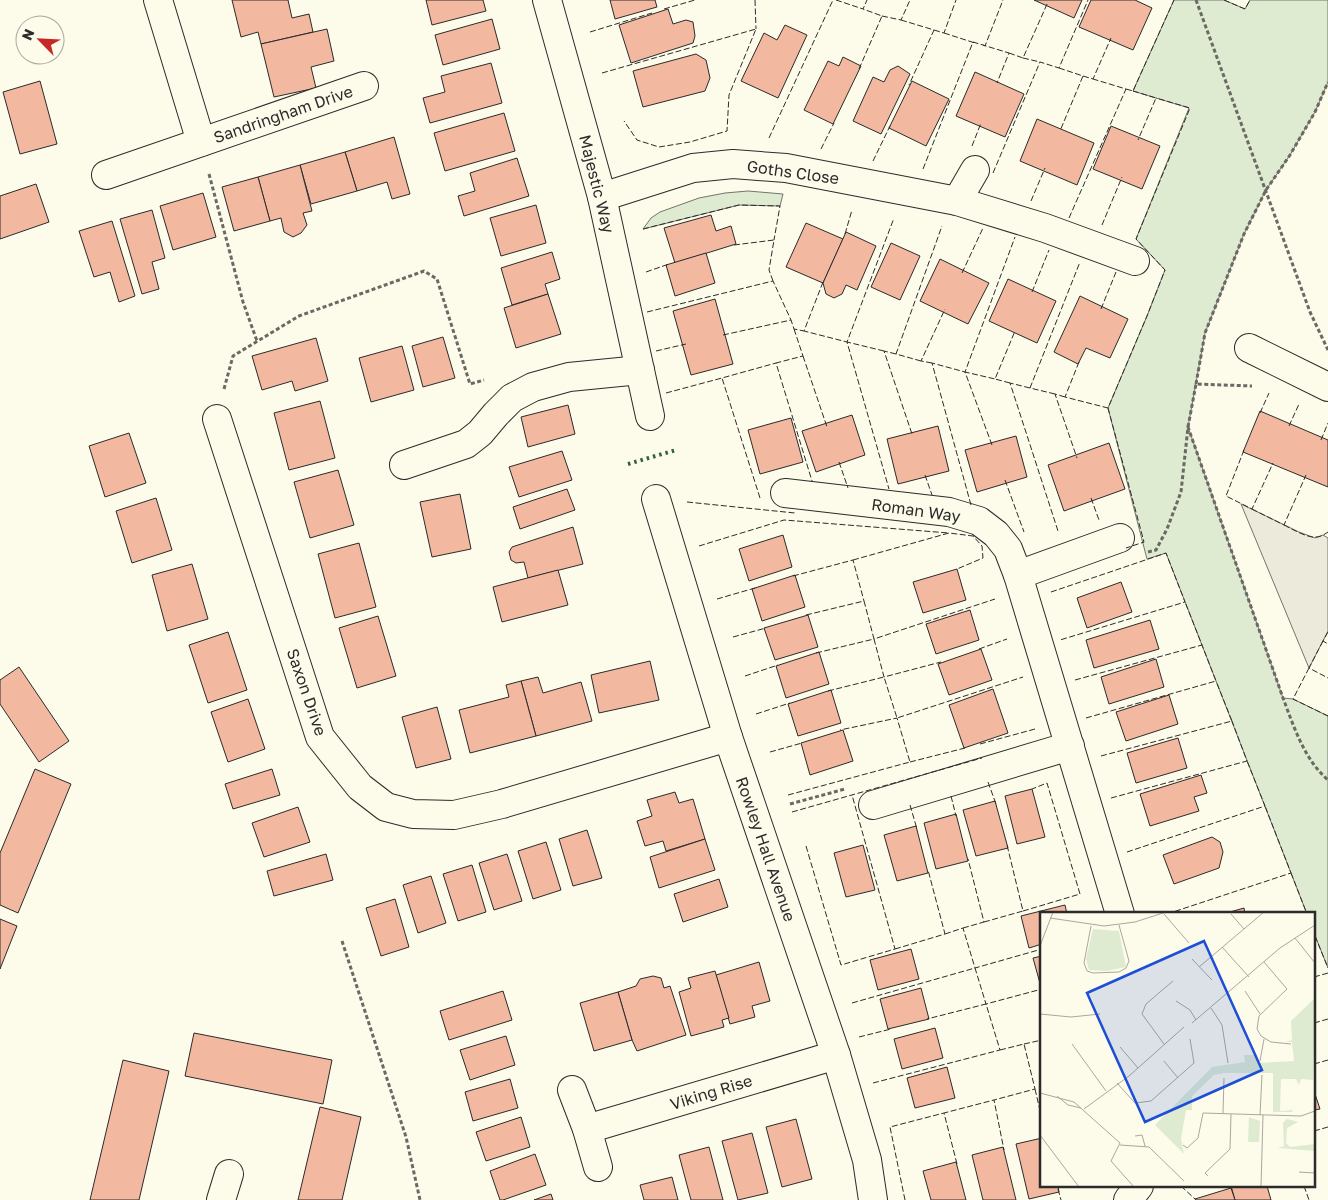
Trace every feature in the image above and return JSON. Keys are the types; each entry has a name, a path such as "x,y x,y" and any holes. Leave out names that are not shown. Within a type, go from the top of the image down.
{"street":[{"name":"Sandringham Drive","path":"158,0 201,142"},
{"name":"Majestic Way","path":"547,0 602,197 650,416"},
{"name":"Sandringham Drive","path":"106,174 364,86"},
{"name":"Goths Close","path":"602,197 693,168 733,164 786,168 957,201 1045,228 1135,261"},
{"path":"957,201 975,170"},
{"path":"1249,348 1328,387"},
{"path":"404,465 466,444 480,433 512,398 533,387 569,377 640,370"},
{"name":"Saxon Drive","path":"217,419 320,737 360,787 386,807 413,814 454,815 502,804 728,737"},
{"name":"Roman Way","path":"785,493 949,512 979,521 996,534 1008,548 1018,575 1119,912"},
{"name":"Rowley Hall Avenue","path":"656,500 728,737 836,1055 867,1160 873,1200"},
{"path":"1018,575 1120,538"},
{"path":"873,805 1070,746"},
{"name":"Viking Rise","path":"586,1130 836,1055"},
{"path":"572,1090 598,1167"},
{"path":"221,1200 229,1174"},
{"path":"1128,1200 1137,1188"}],"path":[{"path":"1196,0 1310,312 1328,350"},
{"path":"1147,553 1156,550 1167,529 1180,492 1188,427 1205,333 1244,234 1266,190 1290,155 1315,112 1328,82"},
{"path":"201,142 243,302 257,341"},
{"path":"217,419 233,356 299,316 424,271 437,279 470,384 486,380"},
{"path":"1196,384 1257,386"},
{"path":"1188,427 1300,742 1320,773 1328,780"},
{"path":"342,941 406,1137 420,1200"}],"green space":[{"path":"1174,0 1224,0 1245,9 1250,0 1328,0 1328,82 1315,112 1290,155 1266,190 1244,234 1205,333 1188,427 1283,698 1293,699 1328,716 1328,968 1316,938 1316,912 1306,912 1166,553 1147,559 1108,408 1165,270 1136,239 1189,108 1133,91"},
{"path":"748,191 783,194 780,206 739,205 643,229 651,218 660,212 699,198"}],"shaded area":[{"path":"1241,504 1299,532 1315,538 1323,535 1328,538 1328,631 1309,668"}],"building":[{"path":"232,0 288,0 292,18 309,14 313,32 261,44 258,32 241,37"},
{"path":"426,0 483,0 486,11 432,25"},
{"path":"610,0 655,0 657,7 615,19"},
{"path":"1034,0 1082,0 1074,18"},
{"path":"1091,0 1135,0 1152,8 1133,50 1079,27"},
{"path":"668,9 673,24 686,20 693,22 695,36 693,43 631,63 619,25"},
{"path":"492,19 500,49 443,65 435,35"},
{"path":"785,25 807,35 778,98 741,81 764,33 777,40"},
{"path":"327,29 334,61 311,67 316,88 274,97 261,44"},
{"path":"696,54 706,60 710,78 705,91 643,107 633,71"},
{"path":"843,57 861,66 833,124 804,110 828,61 839,66"},
{"path":"491,63 502,103 430,123 423,98 445,92 441,76"},
{"path":"898,66 910,74 881,134 853,121 873,77 884,82 890,70"},
{"path":"975,72 1024,94 1005,137 956,116"},
{"path":"40,81 57,144 20,154 3,92"},
{"path":"912,81 949,99 926,146 889,128"},
{"path":"504,113 515,151 445,171 434,133"},
{"path":"1037,119 1094,143 1077,185 1020,161"},
{"path":"1111,126 1160,146 1142,189 1093,169"},
{"path":"394,137 410,194 392,199 387,182 357,191 345,152"},
{"path":"345,152 357,191 311,204 300,165"},
{"path":"517,158 529,196 464,216 458,196 475,191 470,173"},
{"path":"300,165 312,211 303,213 307,225 301,233 293,237 284,232 281,218 270,221 258,177"},
{"path":"258,177 270,221 234,231 222,187"},
{"path":"36,184 49,222 0,239 0,196"},
{"path":"203,193 216,237 173,250 160,206"},
{"path":"536,205 546,243 501,256 490,218"},
{"path":"152,210 165,258 152,262 159,289 142,294 120,219"},
{"path":"711,215 716,231 731,226 736,244 675,263 664,228"},
{"path":"112,221 135,296 119,302 110,272 94,277 79,231"},
{"path":"806,223 843,239 823,283 786,267"},
{"path":"846,232 876,246 857,290 846,285 842,294 834,298 826,294 823,283"},
{"path":"891,243 920,256 900,300 871,287"},
{"path":"552,252 560,279 545,284 548,294 512,305 501,268"},
{"path":"706,253 715,283 675,296 666,265"},
{"path":"940,259 989,283 968,324 920,301"},
{"path":"1008,279 1056,301 1037,343 989,321"},
{"path":"548,294 561,334 516,348 504,308"},
{"path":"1080,296 1128,319 1110,358 1086,348 1078,364 1054,352"},
{"path":"715,299 733,364 691,375 673,311"},
{"path":"443,337 455,378 423,387 412,346"},
{"path":"316,338 328,381 295,391 292,381 262,390 252,356"},
{"path":"402,346 414,390 371,402 359,358"},
{"path":"320,401 335,458 289,470 274,413"},
{"path":"568,405 575,434 528,447 521,417"},
{"path":"1260,411 1328,440 1328,487 1243,452"},
{"path":"852,415 865,455 816,472 802,431"},
{"path":"791,418 803,462 760,474 748,430"},
{"path":"938,426 949,471 898,484 887,439"},
{"path":"129,433 146,483 105,497 89,446"},
{"path":"1016,436 1027,477 977,492 965,450"},
{"path":"1109,443 1125,489 1064,511 1048,465"},
{"path":"562,451 572,480 519,497 509,467"},
{"path":"338,470 354,525 310,538 294,482"},
{"path":"567,489 575,510 520,529 513,507"},
{"path":"460,494 471,549 432,557 420,502"},
{"path":"156,498 172,550 132,563 116,511"},
{"path":"573,527 583,564 528,578 524,562 516,563 511,560 509,552 512,547"},
{"path":"783,535 792,567 749,581 739,549"},
{"path":"359,543 376,607 335,618 318,554"},
{"path":"192,564 208,619 167,631 152,575"},
{"path":"957,569 966,600 923,613 913,582"},
{"path":"558,570 568,605 502,622 493,587"},
{"path":"795,575 805,607 762,621 752,589"},
{"path":"1121,582 1132,612 1087,628 1077,598"},
{"path":"970,610 979,640 936,654 926,624"},
{"path":"808,615 818,647 775,660 764,628"},
{"path":"378,616 396,676 357,688 339,628"},
{"path":"1150,620 1159,649 1094,668 1086,640"},
{"path":"228,632 247,690 208,703 189,645"},
{"path":"981,649 992,680 949,695 938,664"},
{"path":"819,652 829,684 786,698 776,666"},
{"path":"1156,659 1164,687 1109,704 1101,677"},
{"path":"650,661 659,700 599,713 591,675"},
{"path":"19,667 69,741 39,762 0,704 0,680"},
{"path":"538,677 543,693 581,682 592,721 536,736 521,681"},
{"path":"521,681 536,736 470,753 459,710 509,697 506,685"},
{"path":"993,689 1008,733 964,748 949,705"},
{"path":"831,690 841,723 798,736 788,704"},
{"path":"1169,695 1178,724 1126,741 1116,712"},
{"path":"248,699 265,749 228,762 211,712"},
{"path":"437,707 451,759 416,768 402,717"},
{"path":"843,730 853,761 810,775 801,743"},
{"path":"1178,738 1187,768 1136,783 1127,753"},
{"path":"35,769 71,784 18,913 0,905 0,853"},
{"path":"272,769 280,795 233,809 225,784"},
{"path":"1201,775 1207,793 1194,797 1199,811 1150,826 1140,794"},
{"path":"1032,789 1045,837 1017,844 1005,796"},
{"path":"675,792 679,803 693,799 705,839 666,851 663,841 645,846 637,821 652,816 647,800"},
{"path":"995,801 1008,848 976,856 963,810"},
{"path":"298,807 310,842 264,857 252,823"},
{"path":"956,814 968,861 936,869 924,823"},
{"path":"916,826 928,873 897,881 884,835"},
{"path":"587,830 602,878 573,886 559,839"},
{"path":"1212,837 1220,842 1223,852 1219,868 1174,884 1163,855"},
{"path":"705,839 715,870 659,888 650,857"},
{"path":"546,842 561,890 533,899 518,851"},
{"path":"863,845 875,890 846,897 834,853"},
{"path":"326,854 333,880 274,896 267,871"},
{"path":"507,854 522,901 494,910 479,863"},
{"path":"472,865 486,912 458,921 443,874"},
{"path":"431,876 446,923 418,933 403,885"},
{"path":"719,879 728,907 683,922 674,894"},
{"path":"395,899 409,947 381,956 366,908"},
{"path":"1065,905 1067,912 1040,912 1040,945 1029,948 1021,916"},
{"path":"1244,908 1245,912 1230,912"},
{"path":"0,919 17,926 0,969"},
{"path":"911,949 919,979 878,990 870,960"},
{"path":"1040,956 1040,983 1033,958"},
{"path":"759,962 770,1001 752,1006 755,1017 730,1024 716,975"},
{"path":"715,971 729,1018 722,1020 724,1027 691,1036 679,992 691,988 688,978"},
{"path":"653,976 661,978 664,988 670,986 686,1035 637,1051 618,992 636,986 640,979"},
{"path":"921,988 929,1019 888,1029 880,999"},
{"path":"503,991 512,1020 449,1040 440,1011"},
{"path":"618,992 632,1040 594,1051 580,1003"},
{"path":"935,1028 943,1058 902,1069 894,1039"},
{"path":"194,1033 332,1060 323,1104 185,1076"},
{"path":"506,1036 515,1065 470,1080 460,1050"},
{"path":"123,1060 169,1071 139,1200 90,1200"},
{"path":"947,1067 955,1098 915,1108 907,1078"},
{"path":"510,1079 518,1108 473,1121 465,1092"},
{"path":"1316,1097 1320,1109 1316,1110"},
{"path":"320,1107 361,1117 342,1200 298,1200"},
{"path":"521,1117 530,1147 486,1161 476,1132"},
{"path":"796,1119 812,1179 782,1187 766,1127"},
{"path":"752,1133 768,1193 738,1200 722,1141"},
{"path":"1040,1138 1040,1188 1058,1188 1059,1192 1029,1199 1016,1144"},
{"path":"709,1147 723,1200 691,1200 679,1155"},
{"path":"1003,1147 1016,1200 983,1200 972,1155"},
{"path":"535,1154 546,1185 500,1200 490,1171"},
{"path":"956,1162 966,1200 931,1200 923,1171"},
{"path":"672,1177 678,1200 644,1200 640,1185"},
{"path":"1231,1188 1235,1200 1195,1199"},
{"path":"1232,1188 1268,1188 1271,1200 1235,1200"},
{"path":"551,1194 553,1200 534,1200"}],"hedge":[{"path":"628,464 676,450"}],"fence":[{"path":"664,9 695,0"},
{"path":"755,0 756,29"},
{"path":"769,138 833,0"},
{"path":"836,0 863,9 867,0"},
{"path":"882,16 901,20 910,0"},
{"path":"934,30 944,33 956,0"},
{"path":"983,45 985,46 1003,0"},
{"path":"993,173 1040,62 1059,68 1088,0"},
{"path":"1126,89 1133,91 1174,0"},
{"path":"1224,0 1245,9 1250,0"},
{"path":"1009,53 1023,58 1048,2"},
{"path":"859,69 882,16 863,9"},
{"path":"590,32 652,13"},
{"path":"901,20 934,30 909,85"},
{"path":"602,73 756,29 729,95 727,131 690,142 659,147 637,140 624,121"},
{"path":"944,33 975,43"},
{"path":"1083,76 1093,79 1111,38"},
{"path":"923,169 973,42 1009,53 997,83"},
{"path":"1023,58 1040,62"},
{"path":"1059,68 1083,76 1060,131"},
{"path":"1069,218 1126,89 1093,79"},
{"path":"1133,91 1156,98 1138,140"},
{"path":"1079,362 1065,397 1108,408 1165,270 1136,239 1190,108 1156,98"},
{"path":"821,149 834,123"},
{"path":"972,146 981,123"},
{"path":"873,161 890,126"},
{"path":"1031,201 1045,168"},
{"path":"1102,225 1122,177"},
{"path":"643,229 739,205 780,206 774,240"},
{"path":"845,234 852,210"},
{"path":"823,282 804,331 847,342 894,218"},
{"path":"921,361 896,354 942,226"},
{"path":"962,273 983,228"},
{"path":"971,505 932,363 965,372 1015,237"},
{"path":"734,245 774,240 769,270 773,281"},
{"path":"1032,292 1049,250"},
{"path":"1055,394 1030,388 1080,262"},
{"path":"646,272 669,264"},
{"path":"1101,309 1116,272"},
{"path":"647,312 773,281 791,320"},
{"path":"932,363 921,361 945,309"},
{"path":"723,335 791,320 794,329 804,331"},
{"path":"794,329 803,356 776,363 812,481"},
{"path":"1010,383 995,379 1015,331"},
{"path":"884,351 847,342 889,489"},
{"path":"656,351 686,344"},
{"path":"896,354 884,351 912,434"},
{"path":"803,356 827,427"},
{"path":"760,498 722,378 776,363"},
{"path":"992,445 965,372 995,379"},
{"path":"666,393 722,378"},
{"path":"1030,388 1010,383 1058,531"},
{"path":"1260,413 1269,393"},
{"path":"1065,397 1055,394 1077,458"},
{"path":"1289,426 1299,404"},
{"path":"1108,408 1144,542 1126,548"},
{"path":"1321,440 1328,423"},
{"path":"1244,450 1226,496 1252,509 1273,463"},
{"path":"839,462 848,488"},
{"path":"925,475 932,495"},
{"path":"1252,509 1284,525 1306,475"},
{"path":"1005,480 1024,532"},
{"path":"1091,498 1099,520"},
{"path":"687,502 795,513"},
{"path":"699,546 784,520 949,533"},
{"path":"1284,525 1312,537 1328,532"},
{"path":"853,560 949,533 973,536 982,546 983,558 957,569"},
{"path":"1051,592 1166,553 1185,602 1060,640"},
{"path":"793,576 853,560 864,601"},
{"path":"717,599 755,588"},
{"path":"806,615 864,601 874,639 995,599"},
{"path":"1075,680 1202,645 1185,602"},
{"path":"733,637 766,628"},
{"path":"1328,632 1323,641 1328,644"},
{"path":"816,653 874,639 884,677 941,662"},
{"path":"979,649 1007,639"},
{"path":"1323,641 1309,668 1328,678"},
{"path":"1086,718 1216,681 1202,645"},
{"path":"745,676 778,665"},
{"path":"1309,668 1293,699 1328,716"},
{"path":"828,691 884,677 897,718 1023,677"},
{"path":"1101,756 1232,721 1216,681"},
{"path":"756,714 790,703"},
{"path":"788,795 910,762 897,718 840,730"},
{"path":"1111,798 1247,761 1232,721"},
{"path":"980,744 1035,729"},
{"path":"770,752 802,743"},
{"path":"910,762 965,748"},
{"path":"792,812 982,758"},
{"path":"1127,852 1265,806 1247,761"},
{"path":"988,782 996,804"},
{"path":"1023,911 1080,894 1047,783 1032,789"},
{"path":"806,846 841,965 895,949 852,795"},
{"path":"951,796 956,816"},
{"path":"910,805 917,829"},
{"path":"1173,912 1291,873 1265,806"},
{"path":"984,922 1023,911 1007,845"},
{"path":"963,928 984,922 968,859"},
{"path":"895,949 945,934 928,870"},
{"path":"1291,873 1306,912"},
{"path":"945,934 963,928 975,968 1040,950"},
{"path":"1316,938 1328,968"},
{"path":"852,1003 975,968 986,1004 1040,990"},
{"path":"1316,976 1328,973"},
{"path":"873,1083 1000,1050 986,1004 927,1019"},
{"path":"1316,1022 1328,1019"},
{"path":"859,1037 891,1029"},
{"path":"1024,1044 1040,1040"},
{"path":"1000,1050 1024,1044 1035,1089 994,1100 1004,1150"},
{"path":"1316,1063 1328,1060"},
{"path":"1035,1089 1040,1110"},
{"path":"957,1164 944,1113 994,1100"},
{"path":"905,1200 890,1127 944,1113"},
{"path":"1316,1130 1328,1127"},
{"path":"1183,1188 1196,1200"},
{"path":"1305,1188 1309,1200"},
{"path":"1058,1189 1061,1200"}]}
